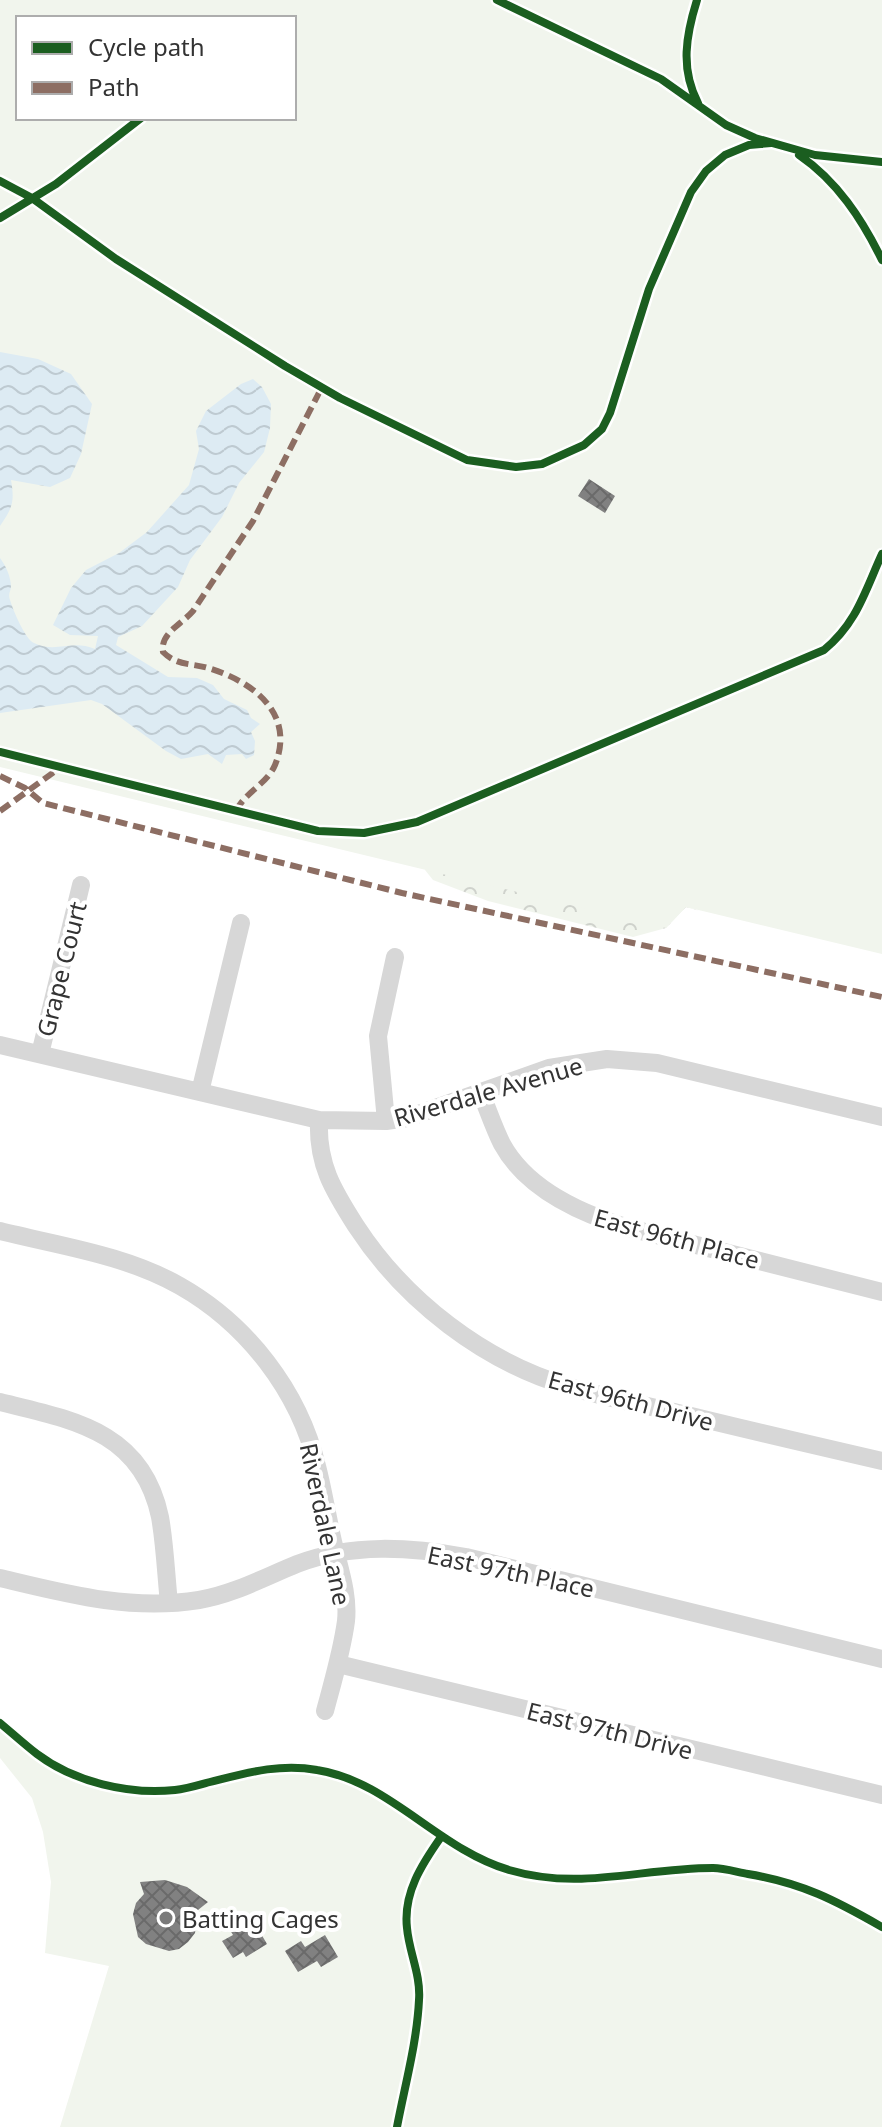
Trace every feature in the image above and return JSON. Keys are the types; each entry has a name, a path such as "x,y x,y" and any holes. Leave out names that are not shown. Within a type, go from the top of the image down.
{"street":[{"name":"Grape Court","path":"40,1054 81,885"},
{"path":"200,1092 241,923"},
{"path":"386,1121 378,1036 395,957"},
{"name":"Riverdale Avenue","path":"0,1045 319,1120 386,1121 423,1114 549,1068 583,1061 619,1059 657,1063 882,1117"},
{"name":"East 96th Place","path":"481,1093 511,1158 525,1174 576,1209 629,1228 882,1292"},
{"name":"East 96th Drive","path":"319,1120 318,1144 329,1180 365,1239 414,1295 471,1340 518,1367 569,1387 882,1461"},
{"name":"Riverdale Lane","path":"0,1231 150,1271 201,1300 236,1327 275,1373 307,1433 317,1464 346,1607 338,1664 325,1711"},
{"path":"0,1402 82,1424 109,1438 134,1460 153,1492 160,1518 169,1603"},
{"name":"East 97th Place","path":"0,1578 94,1599 141,1604 169,1603 217,1596 300,1563 335,1554 378,1548 405,1549 466,1557 882,1659"},
{"name":"East 97th Drive","path":"338,1664 882,1795"}],"green space":[{"path":"0,0 882,0 882,954 686,907 666,928 0,767"},
{"path":"438,821 700,911 686,907 666,928 633,937 488,901 433,880 425,870"},
{"path":"0,1727 44,1761 67,1774 116,1791 169,1793 278,1771 334,1778 385,1803 482,1864 532,1879 579,1882 671,1872 720,1872 769,1881 816,1898 882,1932 882,2127 60,2127 109,1966 45,1953 51,1882 43,1832 32,1798 0,1758"}],"water":[{"path":"0,352 38,359 71,374 92,404 81,454 70,478 50,487 11,480 12,505 0,526"},
{"path":"253,379 262,387 271,404 270,428 264,452 239,483 222,517 190,560 178,587 142,626 118,637 116,645 168,677 197,678 213,685 224,699 247,710 251,718 260,724 251,732 255,741 254,755 246,759 242,754 226,755 222,764 208,754 181,759 102,704 91,700 0,713 0,558 10,579 12,605 20,624 34,643 49,647 78,645 95,649 98,636 70,635 53,625 71,588 86,570 119,553 147,532 189,485 199,449 196,431 206,411 241,384"}],"building":[{"path":"589,479 615,496 605,513 578,496"},
{"name":"Batting Cages","path":"165,1880 187,1887 208,1902 198,1910 195,1933 188,1942 179,1949 169,1951 146,1944 138,1937 133,1914 136,1903 144,1894 140,1882"},
{"path":"251,1917 267,1944 246,1957 243,1952 233,1958 222,1941 233,1935 230,1930"},
{"path":"325,1935 338,1957 321,1967 317,1961 298,1972 285,1951 301,1941 305,1947"}],"marked path":[{"path":"236,811 275,765 280,746 280,730 275,715 266,702 240,681 208,668 174,660 163,652 163,645 168,634 193,611 253,521 322,387"},
{"path":"0,811 61,767"},
{"path":"0,776 25,788 43,803 402,893 882,997"}],"cycle path":[{"path":"497,0 661,79 726,125 755,138 815,155 882,162"},
{"path":"697,0 690,26 687,65 698,103"},
{"path":"0,218 56,184 138,120"},
{"path":"0,181 32,198 116,259 340,398 467,460 516,467 542,464 584,445 602,429 610,413 649,289 691,192 706,171 725,155 749,145 771,143"},
{"path":"799,155 837,189 866,230 882,260"},
{"path":"0,752 318,831 364,833 417,822 824,650 852,618 882,554"},
{"path":"0,1723 52,1764 103,1784 139,1790 175,1790 263,1770 317,1770 367,1787 459,1847 509,1870 535,1876 586,1879 686,1869 722,1869 802,1888 882,1927"},
{"path":"397,2127 419,2000 407,1928 408,1903 421,1868 441,1837"}],"place":[{"name":"Batting Cages","path":"166,1918"}]}
